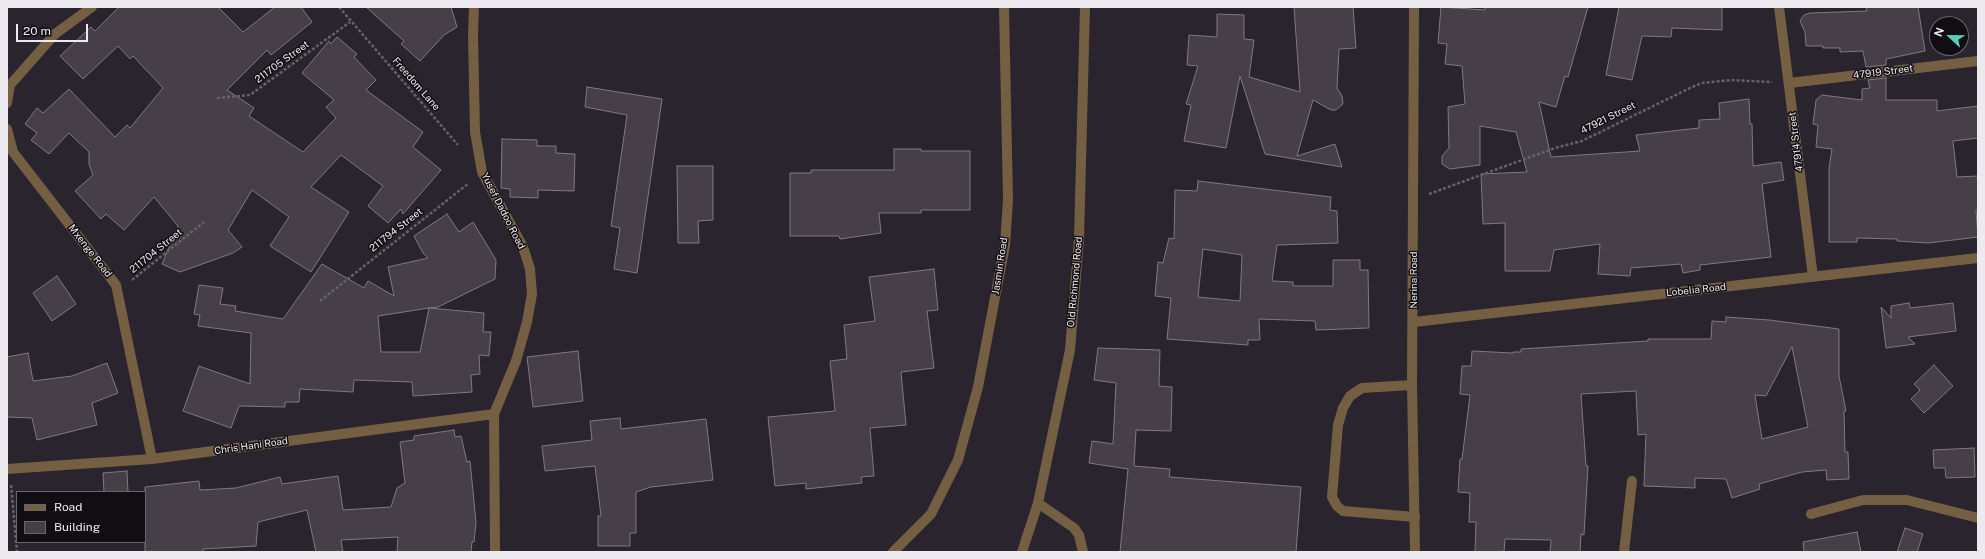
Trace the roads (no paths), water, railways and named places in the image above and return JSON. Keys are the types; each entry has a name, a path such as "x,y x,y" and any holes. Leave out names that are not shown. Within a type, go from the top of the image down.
{"street":[{"path":"7,103 8,85 55,34 92,7"},
{"name":"Yusef Dadoo Road","path":"474,7 472,35 475,132 482,172 523,247 530,269 532,294 527,322 516,361 494,414 495,552"},
{"name":"Jasmin Road","path":"893,552 931,514 958,460 978,387 1005,245 1008,200 1004,7"},
{"name":"Old Richmond Road","path":"1022,552 1038,503 1070,350 1079,239 1085,7"},
{"name":"Nerina Road","path":"1414,7 1414,322 1412,386 1416,517 1415,552"},
{"name":"47914 Street","path":"1779,7 1813,277"},
{"name":"47919 Street","path":"1789,83 1978,61"},
{"name":"Mxenge Road","path":"7,129 13,152 116,285 152,460"},
{"name":"Lobelia Road","path":"1414,322 1978,258"},
{"path":"1412,386 1362,388 1350,396 1343,408 1338,425 1332,497 1337,506 1343,511 1416,517"},
{"name":"Chris Hani Road","path":"8,469 152,460 494,414"},
{"path":"1624,552 1632,481"},
{"path":"1811,514 1863,500 1907,500 1978,518"},
{"path":"1038,503 1074,528 1079,535 1083,552"}]}
